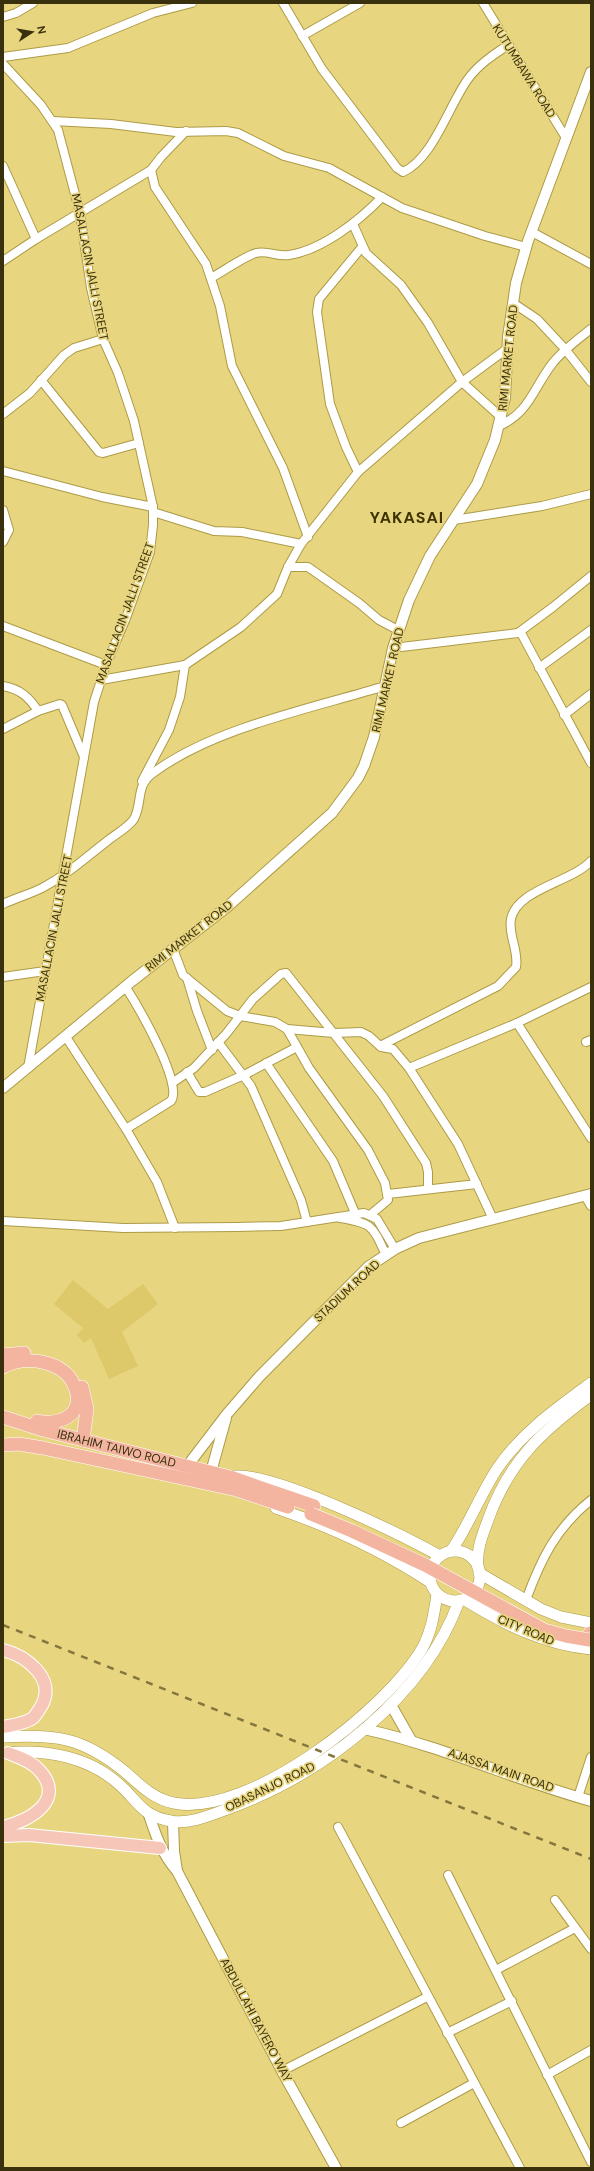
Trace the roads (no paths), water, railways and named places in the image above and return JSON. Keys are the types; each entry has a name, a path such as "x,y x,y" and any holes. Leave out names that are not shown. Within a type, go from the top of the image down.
{"highway":[{"path":"3,1355 38,1353 49,1354 69,1368 77,1378 86,1399 87,1418 83,1440"},
{"path":"3,1367 24,1360 42,1362 58,1368 70,1379 77,1393 75,1410 64,1420 52,1423 22,1417 4,1417"},
{"name":"IBRAHIM TAIWO ROAD","path":"4,1417 83,1440 188,1465 211,1472 235,1482"},
{"name":"IBRAHIM TAIWO ROAD","path":"3,1445 19,1444 43,1448 221,1488 235,1482"},
{"path":"235,1482 312,1510 398,1552 544,1630 566,1636 590,1636"}],"main road":[{"path":"451,1552 461,1537 486,1486 516,1445 550,1414 591,1383"},
{"path":"590,1636 561,1617 526,1600 479,1570 470,1557 465,1553 451,1552 440,1556 431,1567 430,1582 437,1595 451,1601 462,1601 476,1589 479,1570 478,1550 503,1483 517,1461 535,1441 591,1394"},
{"name":"IBRAHIM TAIWO ROAD","path":"235,1482 242,1474 306,1494 348,1511 440,1556"},
{"name":"IBRAHIM TAIWO ROAD","path":"221,1488 332,1530 412,1569 430,1582"},
{"name":"OBASANJO ROAD","path":"5,1753 23,1751 53,1753 89,1765 108,1775 149,1815 173,1822 190,1820 244,1803 311,1762 318,1752 385,1695 406,1670 423,1646 431,1629 437,1595"},
{"name":"CITY ROAD","path":"462,1601 527,1633 569,1647 590,1636"},
{"name":"OBASANJO ROAD","path":"3,1737 46,1736 80,1743 94,1749 110,1760 160,1800 190,1805 233,1795 311,1762 330,1757 364,1729 391,1705 423,1666 462,1601"},
{"path":"3,1650 13,1653 25,1660 41,1675 46,1692 39,1710 33,1718 23,1723 3,1727"},
{"path":"3,1827 24,1821 38,1813 44,1806 48,1790 47,1783 37,1768 5,1753"},
{"path":"3,1836 29,1835 160,1848"}],"street":[{"path":"3,17 16,13 33,3"},
{"path":"3,57 68,48 153,12 192,3"},
{"path":"283,3 322,69 397,168 403,172 409,169 425,152 468,79 486,60 508,45"},
{"path":"302,36 360,3"},
{"name":"KUTUMBAWA ROAD","path":"483,3 566,138"},
{"name":"MASALLACIN JALLI STREET","path":"3,64 31,93 53,121 62,142 80,213 92,288 103,339 118,373 134,421 153,509 150,552 126,618 106,665 94,702 28,1068"},
{"name":"RIMI MARKET ROAD","path":"3,1088 125,986 228,907 332,812 343,800 358,778 370,752 398,630 423,569 467,502 487,463 501,422 507,378 508,348 513,303 526,247 591,72"},
{"path":"53,121 111,124 186,131 226,131 238,133 284,156 329,168 410,211 485,236 526,247"},
{"path":"3,261 36,239 151,170 161,157 186,131"},
{"path":"3,166 36,239"},
{"path":"151,170 154,187 206,264 220,306 232,366 283,468 308,537"},
{"path":"211,278 255,253 264,251 287,256 300,253 352,224 382,197"},
{"path":"352,224 362,247 374,262 401,285 428,323 462,382 501,422 513,420 524,410 537,384 565,349 591,329"},
{"path":"532,232 591,264"},
{"path":"358,472 346,447 330,404 317,312 319,299 362,247"},
{"path":"513,303 537,319 565,349 591,382"},
{"path":"3,414 30,393 64,355 74,348 103,339"},
{"path":"101,680 185,665 242,627 277,594 288,567 302,544 358,472 462,382 508,348"},
{"path":"41,380 99,452 103,453 139,443"},
{"path":"3,471 153,509 214,531 242,532 302,544"},
{"path":"454,520 542,506 582,498 591,494"},
{"path":"3,510 9,530 3,542"},
{"path":"288,567 308,567 360,603 379,620 398,630"},
{"path":"393,648 518,633 591,576"},
{"path":"3,626 106,665"},
{"path":"539,668 591,630"},
{"path":"518,633 521,633 564,715 591,762"},
{"path":"3,904 41,889 64,875 85,861 130,824 135,814 140,789 149,765 169,730 180,697 185,665"},
{"path":"3,686 14,688 24,693 38,711"},
{"path":"140,789 146,778 177,756 208,742 246,727 385,686"},
{"path":"564,715 591,694"},
{"path":"3,729 38,711 60,704 62,705 84,757"},
{"path":"380,1046 498,986 516,967 511,920 517,906 537,891 572,875 591,861"},
{"path":"173,949 180,970 187,978 227,1011 240,1016 275,1022 287,1029 366,1034 380,1046 392,1049 409,1068 458,1144 493,1220"},
{"path":"3,977 45,971"},
{"path":"172,1083 212,1050 253,999 281,974 286,973 383,1096 419,1152 428,1172 428,1189"},
{"path":"187,978 197,1011 212,1050"},
{"path":"125,986 156,1038 172,1083 173,1096 171,1101 126,1129"},
{"path":"409,1068 517,1023 591,988"},
{"path":"517,1023 591,1138"},
{"path":"287,1029 309,1068 368,1150 385,1183 388,1194 387,1203 370,1214"},
{"path":"66,1036 126,1129 157,1182 175,1228"},
{"path":"218,1042 244,1075 265,1115 301,1200 307,1222"},
{"path":"187,1072 201,1093 244,1075 297,1046"},
{"path":"266,1063 333,1161 355,1213"},
{"path":"388,1194 477,1184"},
{"path":"588,1195 591,1206"},
{"name":"STADIUM ROAD","path":"188,1465 227,1414 270,1365 363,1273 386,1255 395,1249 419,1238 588,1195"},
{"path":"3,1220 123,1228 175,1228 281,1226 355,1213 370,1214 377,1219 395,1249"},
{"path":"335,1217 359,1220 372,1228 386,1255"},
{"name":"STADIUM ROAD","path":"211,1472 227,1414"},
{"path":"526,1600 538,1566 558,1532 574,1513 591,1500"},
{"path":"391,1705 411,1740"},
{"name":"AJASSA MAIN ROAD","path":"364,1729 411,1740 591,1802"},
{"path":"578,1797 591,1758"},
{"path":"149,1815 160,1848 167,1860 178,1870"},
{"path":"173,1822 174,1851 178,1870"},
{"path":"338,1827 427,1997 520,2168"},
{"name":"ABDULLAHI BAYERO WAY","path":"178,1870 282,2071 336,2168"},
{"path":"448,1875 591,2162"},
{"path":"555,1900 591,1949"},
{"path":"496,1970 575,1928"},
{"path":"282,2071 427,1997"},
{"path":"447,2034 512,2001"},
{"path":"547,2075 591,2050"},
{"path":"402,2123 474,2083"}],"railway":[{"path":"3,1625 591,1859"}],"district":[{"name":"YAKASAI","path":"407,517"}]}
